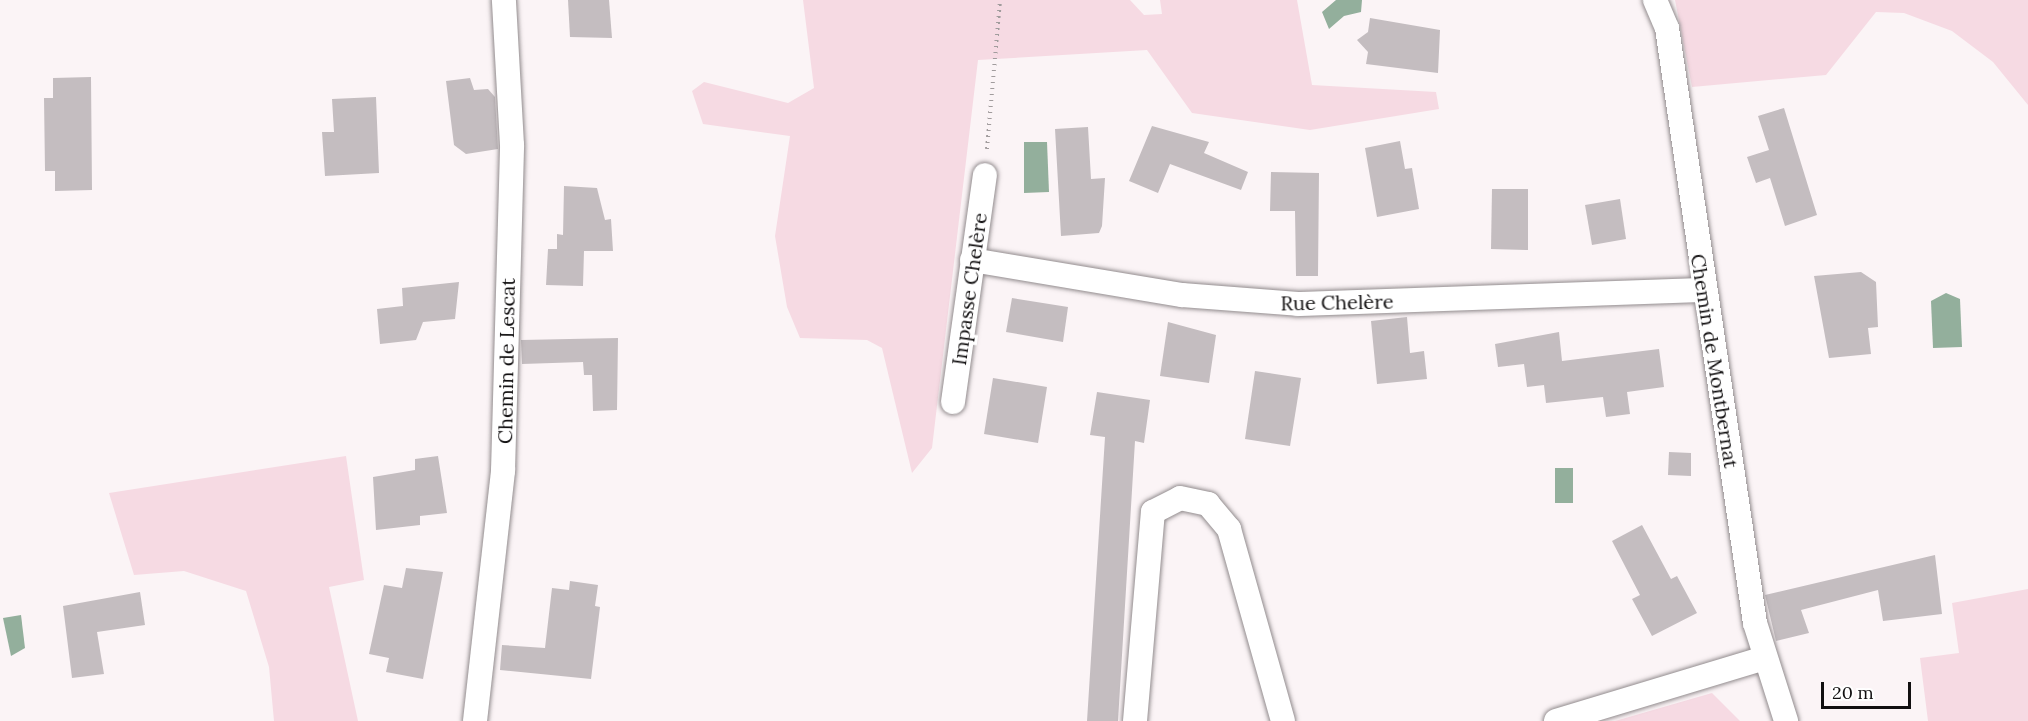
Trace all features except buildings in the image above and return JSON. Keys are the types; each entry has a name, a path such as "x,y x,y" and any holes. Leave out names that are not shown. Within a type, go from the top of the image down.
{"street":[{"name":"Chemin de Lescat","path":"475,721 503,471 512,145 504,0"},
{"name":"Chemin de Montbernat","path":"1654,0 1667,28 1704,290 1765,658 1786,721"},
{"name":"Impasse Chelère","path":"953,402 985,176"},
{"name":"Rue Chelère","path":"972,260 1182,295 1298,304 1704,290"},
{"path":"1135,721 1153,512 1180,498 1208,504 1229,530 1283,721"},
{"path":"1556,721 1765,658"}],"path":[{"path":"985,176 1000,0"}],"shaded area":[{"path":"803,0 1130,0 1144,15 1162,14 1160,0 1297,0 1312,85 1436,92 1439,109 1310,130 1192,113 1147,50 978,60 932,448 912,473 882,348 867,340 800,338 787,307 775,236 790,136 703,124 692,91 704,82 788,103 814,88"},
{"path":"1336,0 1362,0 1361,12 1344,16 1329,29 1322,12"},
{"path":"1675,0 2028,0 2028,105 1993,62 1952,31 1904,13 1876,12 1826,75 1692,87"},
{"path":"1024,142 1047,142 1049,192 1024,193"},
{"path":"1946,293 1960,299 1962,347 1933,348 1931,301"},
{"path":"346,456 364,580 329,587 358,721 274,721 269,667 246,591 184,571 134,575 109,493"},
{"path":"1555,468 1573,468 1573,503 1555,503"},
{"path":"2028,589 2028,721 1928,721 1920,658 1959,653 1952,603"},
{"path":"21,615 25,648 11,656 3,618"},
{"path":"1712,693 1740,721 1615,721"}]}
